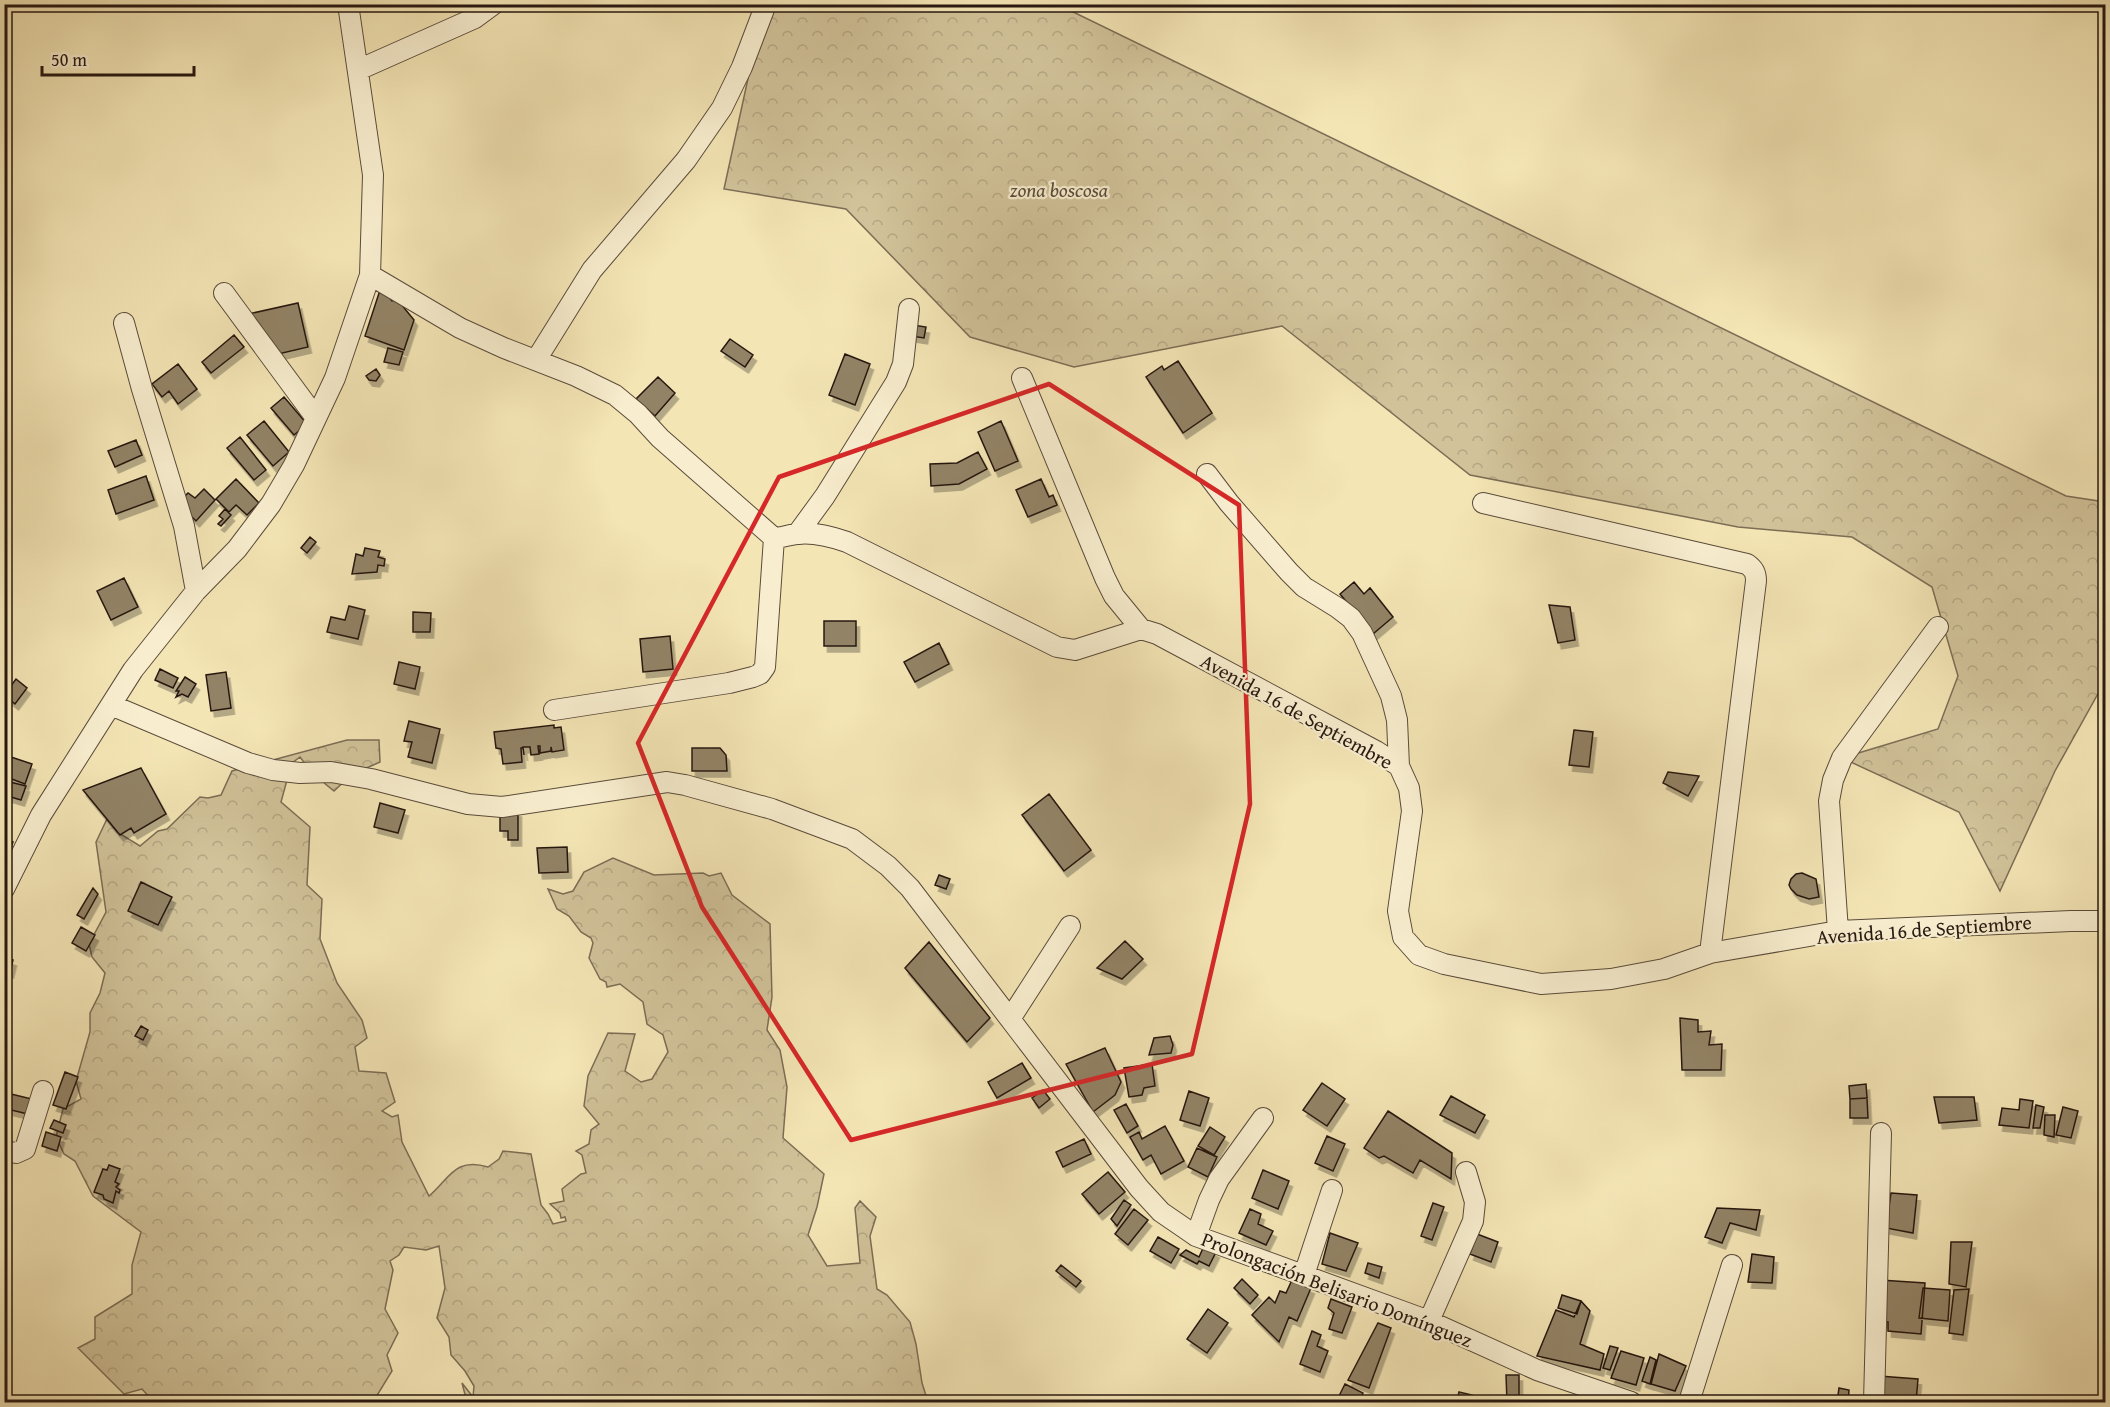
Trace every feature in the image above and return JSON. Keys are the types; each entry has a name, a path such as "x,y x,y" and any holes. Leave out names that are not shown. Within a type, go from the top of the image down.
{"street":[{"path":"4,889 41,815 133,670 196,591 237,549 271,504 294,465 334,378 370,275 373,175 348,4"},
{"path":"358,70 476,18 494,4"},
{"path":"536,360 592,270 686,160 722,108 742,67 766,4"},
{"path":"370,275 460,328 576,376 615,396 638,414 660,438 774,538 798,534 819,534 848,543 1057,647 1075,650 1121,633 1141,629 1114,596 1105,578 1022,378"},
{"path":"224,293 316,418"},
{"path":"798,534 825,496 896,382 903,364 909,309"},
{"path":"124,323 184,526 196,591"},
{"path":"1207,474 1289,572 1304,587 1351,618 1362,633 1391,696 1397,720 1399,766"},
{"path":"1483,503 1747,564 1756,573 1710,953"},
{"path":"554,710 729,683 760,674 765,667 767,649 774,538"},
{"path":"1838,931 1828,801 1833,780 1842,758 1938,627"},
{"name":"Avenida 16 de Septiembre","path":"1141,629 1157,634 1189,650 1376,751 1399,766 1409,788 1412,811 1398,911 1403,937 1419,955 1444,964 1541,984 1611,979 1664,969 1710,953 1838,931 2106,921"},
{"name":"Prolongación Belisario Domínguez","path":"111,705 248,764 273,770 300,773 331,772 362,777 468,804 502,807 644,784 667,782 685,784 772,809 852,839 888,866 910,888 1139,1188 1161,1212 1196,1236 1429,1321 1537,1370 1631,1402"},
{"path":"1010,1019 1070,926"},
{"path":"4,1151 16,1153 25,1149 43,1091"},
{"path":"1196,1236 1209,1200 1220,1179 1263,1118"},
{"path":"1874,1402 1881,1133"},
{"path":"1429,1321 1473,1221 1475,1202 1466,1172"},
{"path":"1304,1275 1332,1190"},
{"path":"1689,1402 1732,1265"}],"highlighted area":[{"path":"1049,384 1239,505 1250,804 1192,1054 851,1140 702,907 638,743 779,477"}],"green space":[{"name":"zona boscosa","path":"768,5 1059,5 2066,496 2105,502 2105,681 2055,771 2000,891 1959,812 1842,758 1938,729 1958,676 1932,587 1852,537 1738,527 1470,475 1282,326 1074,367 970,337 846,209 724,189 762,14"},
{"path":"347,740 379,740 380,762 351,775 334,791 312,773 300,757 284,769 287,780 281,802 310,827 307,885 322,899 320,939 337,983 362,1020 367,1038 355,1047 359,1071 386,1073 395,1102 382,1111 392,1117 398,1115 402,1142 429,1196 460,1167 477,1165 488,1167 499,1159 503,1151 531,1154 541,1205 553,1224 566,1221 565,1217 561,1218 560,1213 550,1204 564,1201 562,1189 581,1174 586,1173 582,1155 576,1151 589,1144 591,1130 599,1124 584,1106 588,1076 608,1033 635,1034 625,1071 641,1082 652,1079 668,1052 663,1035 647,1024 643,1002 620,984 607,987 606,982 600,979 589,958 593,943 591,938 581,932 569,916 557,909 548,889 563,894 573,891 584,872 613,858 654,875 703,873 709,876 721,873 732,895 770,924 772,997 767,1030 780,1050 787,1087 783,1138 824,1174 808,1235 827,1266 860,1263 855,1208 860,1201 876,1217 870,1236 877,1289 887,1295 910,1322 928,1402 467,1402 462,1383 473,1397 474,1386 451,1355 449,1337 437,1318 445,1288 439,1246 426,1250 404,1247 399,1255 390,1261 393,1270 385,1309 398,1333 387,1355 392,1371 373,1402 154,1402 142,1389 124,1394 78,1348 95,1339 95,1317 132,1294 132,1265 141,1232 93,1196 75,1161 64,1154 56,1137 63,1109 81,1099 76,1081 90,1032 90,1013 100,993 105,973 92,957 89,944 106,912 96,842 107,819 117,832 140,846 158,831 167,829 200,797 221,795 232,771"}],"building":[{"path":"381,287 392,301 396,298 414,320 404,350 365,336"},
{"path":"298,303 308,347 274,355 244,315"},
{"path":"913,325 926,327 924,338 911,336"},
{"path":"234,335 244,347 211,373 202,362"},
{"path":"730,339 753,355 745,367 721,351"},
{"path":"388,348 403,352 399,365 384,362"},
{"path":"845,354 870,364 855,405 829,395"},
{"path":"1178,361 1212,413 1183,433 1146,377 1162,366 1164,370"},
{"path":"178,364 197,389 178,404 169,391 162,397 152,384"},
{"path":"376,369 380,375 376,381 369,380 366,376"},
{"path":"658,377 675,393 655,416 636,399"},
{"path":"284,397 307,424 294,435 271,408"},
{"path":"264,421 289,452 273,466 247,435"},
{"path":"1001,421 1018,461 995,471 978,432"},
{"path":"240,437 266,470 254,480 227,448"},
{"path":"136,440 142,455 115,467 108,451"},
{"path":"978,452 987,469 959,484 931,486 930,464 957,463"},
{"path":"146,476 154,500 116,514 108,490"},
{"path":"236,479 259,503 247,515 236,505 229,512 216,499"},
{"path":"1041,479 1049,497 1053,495 1057,505 1028,517 1016,490"},
{"path":"204,489 215,500 196,521 178,503 188,493 195,498"},
{"path":"225,509 231,515 221,526 218,524 223,519 219,516"},
{"path":"310,537 316,542 307,553 301,548"},
{"path":"365,548 380,551 378,557 385,559 384,566 378,565 377,572 352,574 356,554 363,556"},
{"path":"124,578 138,607 111,620 97,591"},
{"path":"1354,582 1364,594 1370,588 1393,617 1373,634 1340,594"},
{"path":"1549,605 1570,607 1575,640 1558,643"},
{"path":"349,606 365,610 358,639 327,632 331,617 345,620"},
{"path":"413,612 431,613 430,632 413,632"},
{"path":"824,621 856,621 856,646 824,646"},
{"path":"670,636 673,669 643,672 640,639"},
{"path":"939,643 949,664 915,682 904,662"},
{"path":"399,662 420,667 415,689 394,684"},
{"path":"160,669 178,678 173,688 155,680"},
{"path":"226,672 231,708 211,711 206,675"},
{"path":"185,677 196,684 188,697 182,694 176,697 179,691 176,691"},
{"path":"16,679 27,688 15,704 4,695"},
{"path":"409,721 440,729 432,763 408,757 412,742 404,741"},
{"path":"554,725 554,728 561,727 564,750 552,752 551,747 551,751 540,753 540,746 538,746 539,754 531,755 530,747 523,747 524,755 523,748 521,748 522,762 503,764 501,749 496,748 494,732"},
{"path":"1574,730 1593,732 1589,767 1569,765"},
{"path":"692,748 720,748 726,755 727,771 692,771"},
{"path":"8,756 32,764 25,784 9,778 4,784 4,764"},
{"path":"141,768 166,814 134,833 131,828 120,835 83,790"},
{"path":"1668,772 1699,776 1688,796 1663,783"},
{"path":"10,782 26,786 21,800 4,795 5,784 9,786"},
{"path":"1049,794 1091,850 1064,871 1022,815"},
{"path":"380,803 405,810 398,833 374,827"},
{"path":"500,810 518,811 518,840 508,840 508,831 500,831"},
{"path":"4,839 13,842 4,865"},
{"path":"567,847 568,872 539,873 537,848"},
{"path":"1802,873 1816,879 1819,897 1809,899 1797,895 1791,889 1789,885 1791,879 1796,874"},
{"path":"939,875 950,879 946,889 935,885"},
{"path":"141,882 172,897 158,925 128,911"},
{"path":"93,888 98,894 84,919 77,915"},
{"path":"81,927 95,935 86,951 72,943"},
{"path":"1125,941 1143,959 1122,979 1097,968"},
{"path":"929,942 990,1018 967,1042 905,968"},
{"path":"4,957 13,960 10,972 4,970"},
{"path":"1680,1018 1698,1020 1698,1032 1711,1031 1709,1045 1722,1044 1721,1070 1682,1070"},
{"path":"141,1026 148,1030 143,1040 135,1036"},
{"path":"1170,1036 1173,1045 1171,1053 1149,1055 1154,1038"},
{"path":"1105,1048 1121,1082 1115,1095 1093,1112 1066,1064"},
{"path":"1022,1063 1031,1078 997,1098 988,1082"},
{"path":"1152,1064 1155,1086 1144,1088 1142,1095 1129,1097 1124,1068"},
{"path":"65,1072 78,1077 66,1109 53,1105"},
{"path":"1322,1083 1345,1099 1327,1126 1303,1110"},
{"path":"1866,1084 1867,1098 1850,1099 1849,1086"},
{"path":"1043,1090 1050,1099 1039,1108 1032,1098"},
{"path":"1189,1091 1209,1098 1200,1126 1180,1120"},
{"path":"11,1094 36,1100 32,1115 7,1109"},
{"path":"1451,1096 1485,1115 1475,1133 1440,1115"},
{"path":"1934,1097 1974,1097 1977,1120 1939,1123"},
{"path":"1867,1098 1868,1118 1850,1118 1850,1099"},
{"path":"2020,1099 2033,1101 2029,1128 1999,1125 2002,1108 2019,1110"},
{"path":"1126,1104 1138,1126 1127,1133 1114,1110"},
{"path":"2036,1105 2044,1107 2040,1128 2033,1128"},
{"path":"2063,1107 2078,1111 2071,1138 2056,1135"},
{"path":"1388,1111 1452,1153 1451,1179 1420,1160 1413,1173 1384,1156 1379,1158 1364,1148"},
{"path":"2045,1115 2055,1115 2054,1137 2044,1135"},
{"path":"54,1120 66,1125 63,1133 50,1128"},
{"path":"1165,1126 1184,1161 1161,1174 1151,1155 1143,1160 1130,1137 1139,1132 1142,1139"},
{"path":"1210,1127 1225,1137 1214,1155 1198,1146"},
{"path":"46,1132 61,1137 57,1151 42,1146"},
{"path":"1327,1136 1345,1144 1333,1171 1315,1163"},
{"path":"1084,1139 1091,1154 1063,1167 1056,1152"},
{"path":"1197,1148 1217,1157 1208,1177 1188,1167"},
{"path":"109,1165 120,1169 115,1182 119,1184 116,1187 120,1190 119,1193 116,1191 113,1203 104,1199 103,1195 94,1192 103,1169 107,1170"},
{"path":"1263,1170 1289,1181 1278,1209 1252,1198"},
{"path":"1108,1172 1125,1192 1099,1214 1082,1194"},
{"path":"1891,1193 1917,1195 1913,1233 1886,1228"},
{"path":"1124,1200 1131,1205 1117,1226 1111,1219"},
{"path":"1433,1203 1444,1207 1432,1240 1421,1236"},
{"path":"1717,1208 1760,1210 1756,1230 1730,1223 1722,1243 1705,1237"},
{"path":"1134,1209 1148,1220 1128,1245 1115,1234"},
{"path":"1250,1209 1261,1214 1258,1224 1273,1231 1266,1245 1239,1233"},
{"path":"1330,1233 1358,1243 1346,1271 1322,1264"},
{"path":"1477,1234 1498,1242 1491,1262 1470,1254"},
{"path":"1158,1237 1179,1249 1171,1263 1150,1251"},
{"path":"1951,1242 1972,1242 1966,1287 1949,1284"},
{"path":"1204,1246 1216,1252 1209,1266 1199,1261 1197,1264 1180,1255 1186,1250 1199,1257"},
{"path":"1752,1254 1774,1257 1772,1283 1748,1282"},
{"path":"1368,1263 1382,1267 1379,1278 1365,1273"},
{"path":"1061,1265 1081,1281 1076,1287 1056,1271"},
{"path":"1242,1279 1258,1295 1250,1304 1234,1288"},
{"path":"1292,1280 1311,1288 1297,1321 1289,1317 1279,1342 1252,1315 1269,1297 1275,1303 1280,1291 1286,1293"},
{"path":"1880,1280 1925,1283 1921,1334 1888,1331 1888,1322 1878,1321"},
{"path":"1923,1288 1950,1290 1948,1321 1919,1318"},
{"path":"1969,1289 1963,1335 1949,1333 1954,1290"},
{"path":"1562,1295 1581,1301 1577,1314 1558,1308"},
{"path":"1331,1299 1352,1307 1342,1333 1329,1329 1334,1313 1328,1308"},
{"path":"1581,1301 1590,1311 1580,1344 1604,1354 1600,1370 1537,1356 1556,1310 1574,1317"},
{"path":"1208,1309 1228,1323 1207,1353 1187,1339"},
{"path":"1378,1323 1391,1328 1369,1388 1348,1380"},
{"path":"1312,1331 1321,1335 1317,1346 1328,1351 1320,1372 1300,1364"},
{"path":"1610,1346 1618,1348 1610,1370 1603,1368"},
{"path":"1621,1351 1644,1358 1636,1385 1611,1378"},
{"path":"1659,1354 1686,1366 1675,1391 1651,1384"},
{"path":"1650,1357 1656,1360 1650,1384 1642,1381"},
{"path":"1506,1375 1519,1375 1519,1402 1507,1402"},
{"path":"1879,1376 1918,1379 1916,1402 1878,1402"},
{"path":"1345,1384 1363,1393 1359,1402 1337,1400"},
{"path":"1839,1388 1849,1390 1848,1402 1837,1402"},
{"path":"1459,1392 1472,1395 1470,1402 1445,1402 1457,1400"}]}
